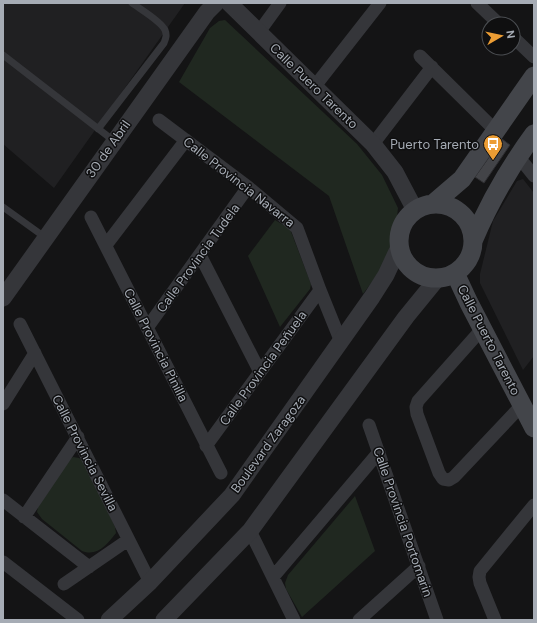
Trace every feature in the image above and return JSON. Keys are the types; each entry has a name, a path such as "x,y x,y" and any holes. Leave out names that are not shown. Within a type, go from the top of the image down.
{"main road":[{"path":"434,203 462,179 534,76"},
{"path":"473,241 472,231 466,219 457,210 446,205 434,203 424,205 415,210 406,218 400,232 399,247 404,259 412,269 422,276 437,278 455,273 464,265 470,255 473,241 484,214 499,186 534,134"},
{"name":"Calle Puerto Tarento","path":"455,273 482,329 534,428"}],"street":[{"name":"30 de Abril","path":"3,298 207,12 216,3"},
{"name":"Calle Puero Tarento","path":"229,3 373,144 395,172 415,210"},
{"path":"259,32 280,3"},
{"path":"314,86 380,3"},
{"path":"478,3 491,16"},
{"path":"521,45 534,57"},
{"path":"420,56 495,130"},
{"path":"373,144 432,67"},
{"name":"Calle Provincia Navarra","path":"159,120 248,187 297,228 341,342"},
{"path":"106,245 186,140"},
{"path":"518,156 534,176"},
{"name":"Calle Provincia Tudela","path":"147,328 248,187"},
{"name":"Calle Provincia Pinilla","path":"91,217 221,473"},
{"name":"Boulevard Zaragoza","path":"109,620 150,582 232,495 379,286 399,247"},
{"path":"200,255 260,372"},
{"path":"164,620 250,530 406,317 437,278"},
{"name":"Calle Provincia Peñuela","path":"206,446 320,290"},
{"name":"Calle Provincia Sevilla","path":"20,324 150,582"},
{"path":"482,329 418,401 416,407 417,414 439,473 443,479 449,480 454,477 522,405"},
{"path":"3,404 35,353"},
{"name":"Calle Provincia Portomarin","path":"369,425 437,620"},
{"path":"24,516 78,437"},
{"path":"273,577 379,452"},
{"path":"3,500 89,567"},
{"path":"495,620 480,583 480,571 534,505"},
{"path":"250,530 294,620"},
{"path":"64,584 128,540"},
{"path":"3,562 78,620"},
{"path":"359,620 419,566"}],"lane":[{"path":"98,129 164,43 166,36 162,25 132,3"},
{"path":"3,55 114,141"},
{"path":"3,207 46,238"}],"shaded area":[{"path":"3,3 185,3 54,188 3,144"},
{"path":"225,20 357,144 382,175 398,208 396,226 385,264 363,294 329,196 179,82 210,28 219,21"},
{"path":"523,179 534,193 534,356 523,370 480,283 480,274 493,221 517,181"},
{"path":"275,220 290,229 311,284 310,289 280,327 248,256"},
{"path":"73,457 79,458 86,463 115,527 116,533 109,541 102,548 93,552 82,551 42,519 37,512 38,507 65,463"},
{"path":"355,496 375,551 302,617 286,589 285,583 288,575"}],"building":[{"name":"Puerto Tarento","path":"502,139 510,145 484,183 475,177"}],"place":[{"name":"Puerto Tarento","path":"493,161"}]}
